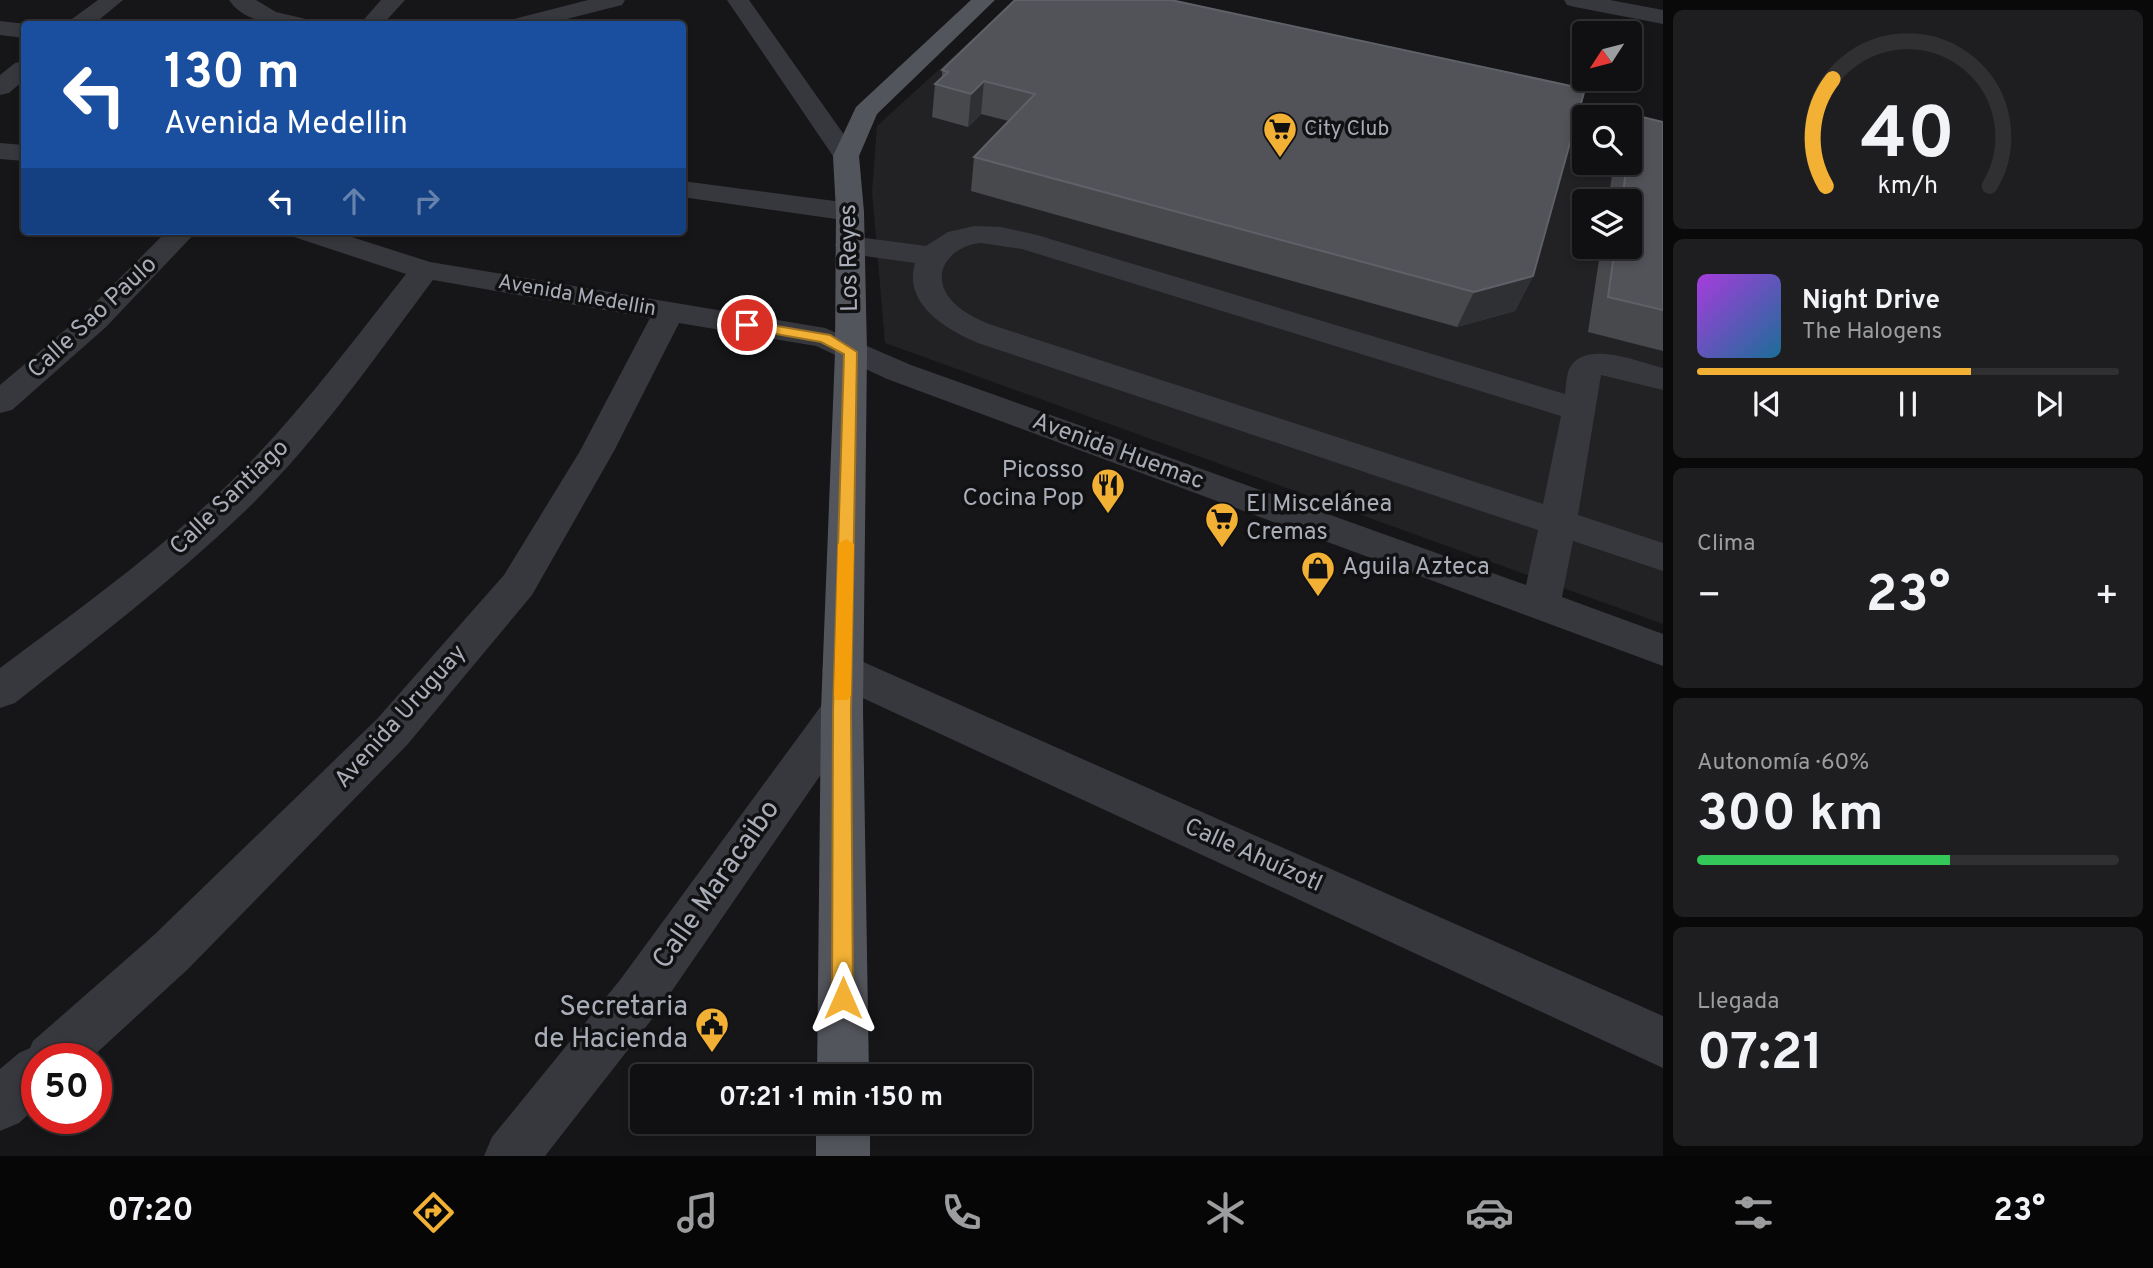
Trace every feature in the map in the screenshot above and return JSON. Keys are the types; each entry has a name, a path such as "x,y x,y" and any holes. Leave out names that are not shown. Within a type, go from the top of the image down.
{"main road":[{"name":"Los Reyes","path":"843,1064 843,690 851,352 850,229 846,156 865,112 872,104 984,0"},
{"path":"843,1134 843,1156"}],"street":[{"path":"84,21 112,0"},
{"path":"240,0 268,17 285,21"},
{"path":"374,21 394,0"},
{"path":"534,21 614,0"},
{"path":"738,0 846,156"},
{"path":"1575,0 1663,17"},
{"path":"1633,0 1663,6"},
{"path":"0,28 21,31"},
{"path":"0,88 21,70"},
{"path":"0,151 21,153"},
{"path":"686,190 850,229 931,256"},
{"path":"1580,410 1027,241 998,235 972,234 948,242 931,256 926,276 932,297 947,313 972,328 1036,352 1663,557"},
{"name":"Calle Sao Paulo","path":"0,402 22,386 136,281 179,235"},
{"name":"Avenida Medellin","path":"316,235 425,270 825,338 851,352"},
{"name":"Calle Santiago","path":"0,691 139,584 233,501 319,409 425,270"},
{"name":"Avenida Uruguay","path":"69,1043 172,952 392,733 518,585 597,451 669,312"},
{"name":"Avenida Huemac","path":"851,352 1663,650"},
{"path":"1541,606 1580,410 1585,371 1597,362 1663,379"},
{"name":"Calle Ahuízotl","path":"843,690 1663,1042"},
{"name":"Calle Maracaibo","path":"511,1156 638,997 843,690"},
{"path":"0,1104 21,1085"}],"shaded area":[{"path":"1015,0 1044,0 1572,118 1572,175 1642,175 1642,154 1663,139 1663,624 885,343 872,192 877,126"}],"building":[{"name":"City Club","path":"1015,0 1171,0 1572,86 1572,91 1584,91 1581,105 1572,105 1572,136 1533,276 1474,292 974,157 1035,94 984,81 971,94 935,84 948,72 942,70"},
{"path":"1642,117 1663,122 1663,310 1608,297 1613,259 1642,259 1642,189 1624,189 1625,175 1642,175"}],"slow traffic":[{"path":"842,695 846,544"}],"place":[{"name":"City Club","path":"1280,159"},
{"name":"Picosso Cocina Pop","path":"1108,515"},
{"name":"El Miscelánea Cremas","path":"1222,549"},
{"name":"Aguila Azteca","path":"1318,598"},
{"name":"Secretaria de Hacienda","path":"712,1054"}],"route":[{"path":"747,325 825,338 851,352 842,710 843,998"}]}
